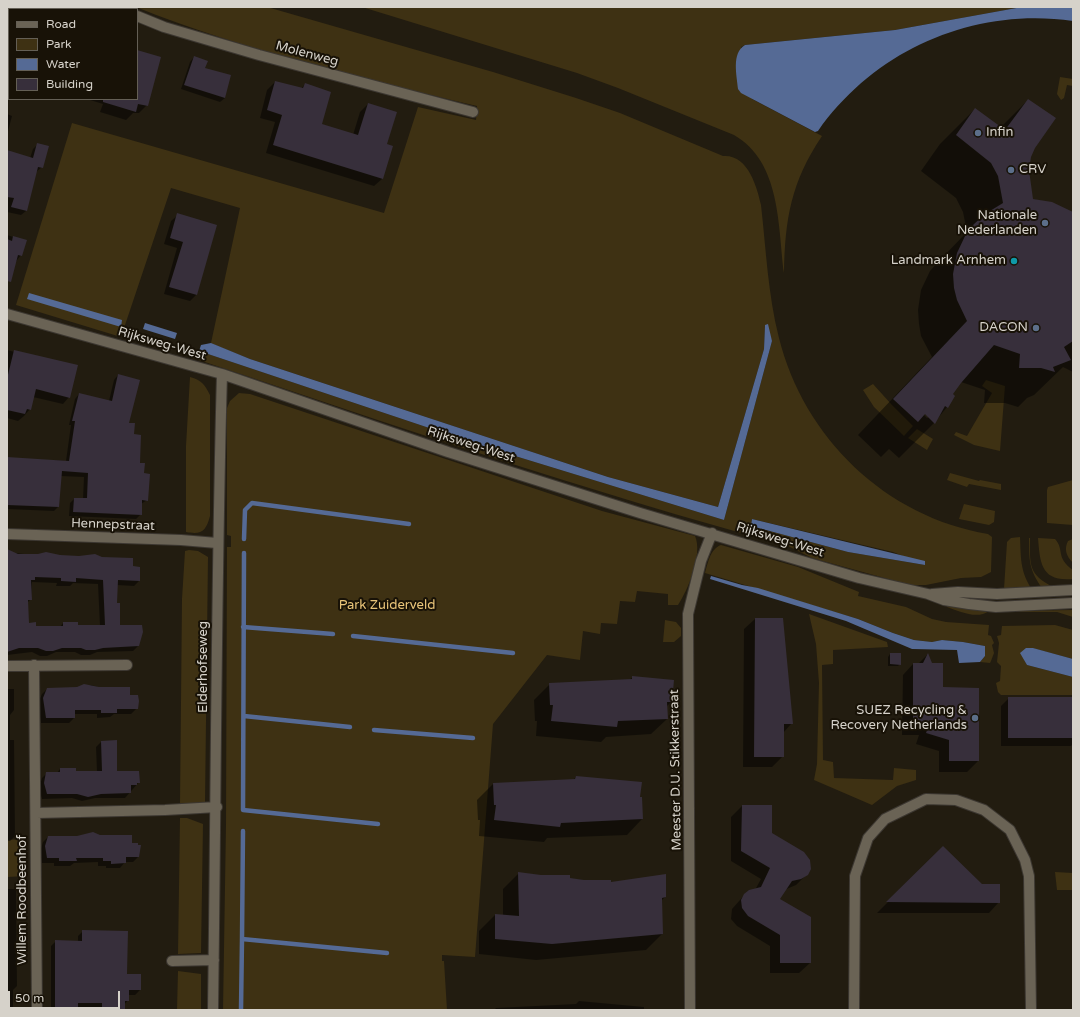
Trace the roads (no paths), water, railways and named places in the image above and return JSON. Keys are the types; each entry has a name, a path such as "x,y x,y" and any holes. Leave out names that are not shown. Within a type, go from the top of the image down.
{"street":[{"name":"Molenweg","path":"138,16 164,27 259,55 473,112"},
{"name":"Rijksweg-West","path":"7,314 222,374 448,452 640,513 712,533 859,578 928,594 944,600 996,607 1073,603"},
{"name":"Elderhofseweg","path":"213,1010 217,806 217,543 222,374"},
{"name":"Meester D.U. Stikkerstraat","path":"690,1010 688,614 701,561 712,533"},
{"name":"Hennepstraat","path":"7,534 181,540 217,543"},
{"name":"Rijksweg-West","path":"928,594 958,592 997,594 1073,590"},
{"name":"Willem Roodbeenhof","path":"34,665 37,1010"},
{"path":"7,666 127,665"},
{"path":"854,1010 854,886 861,856 868,838 885,820 926,799 956,800 984,810 1007,827 1017,842 1025,860 1029,876 1031,1010"},
{"path":"36,813 165,810 217,806"},
{"path":"172,961 214,960"}],"water":[{"path":"1022,7 1073,7 1073,21 1036,18 1000,21 964,28 930,40 898,56 868,77 842,102 818,131 815,132 741,93 738,89 736,59 738,53 745,45 895,30"},
{"path":"29,293 122,320 121,327 27,299"},
{"path":"145,323 177,333 175,339 143,329"},
{"path":"768,324 772,341 724,520 489,448 199,351 201,345 211,343 250,359 608,477 718,507 764,349 765,325"},
{"path":"752,519 925,561 925,565 848,552 751,526"},
{"path":"711,576 758,588 858,619 914,640 932,642 942,640 985,646 985,656 980,662 959,663 957,650 912,649 846,621 710,579"},
{"path":"1026,648 1033,648 1073,659 1073,677 1027,665 1020,653"}],"waterway":[{"path":"244,539 245,510 252,503 409,524"},
{"path":"244,553 243,810 378,824"},
{"path":"243,627 333,634"},
{"path":"353,636 513,653"},
{"path":"244,716 350,727"},
{"path":"374,730 473,738"},
{"path":"243,831 242,939 387,953"},
{"path":"241,1010 242,939"}],"place":[{"name":"Infin","path":"978,133"},
{"name":"CRV","path":"1011,170"},
{"name":"Nationale Nederlanden","path":"1045,223"},
{"name":"Landmark Arnhem","path":"1014,261"},
{"name":"DACON","path":"1036,328"},
{"name":"SUEZ Recycling & Recovery Netherlands","path":"975,718"}],"park label":[{"name":"Park Zuiderveld","path":"387,606"}]}
